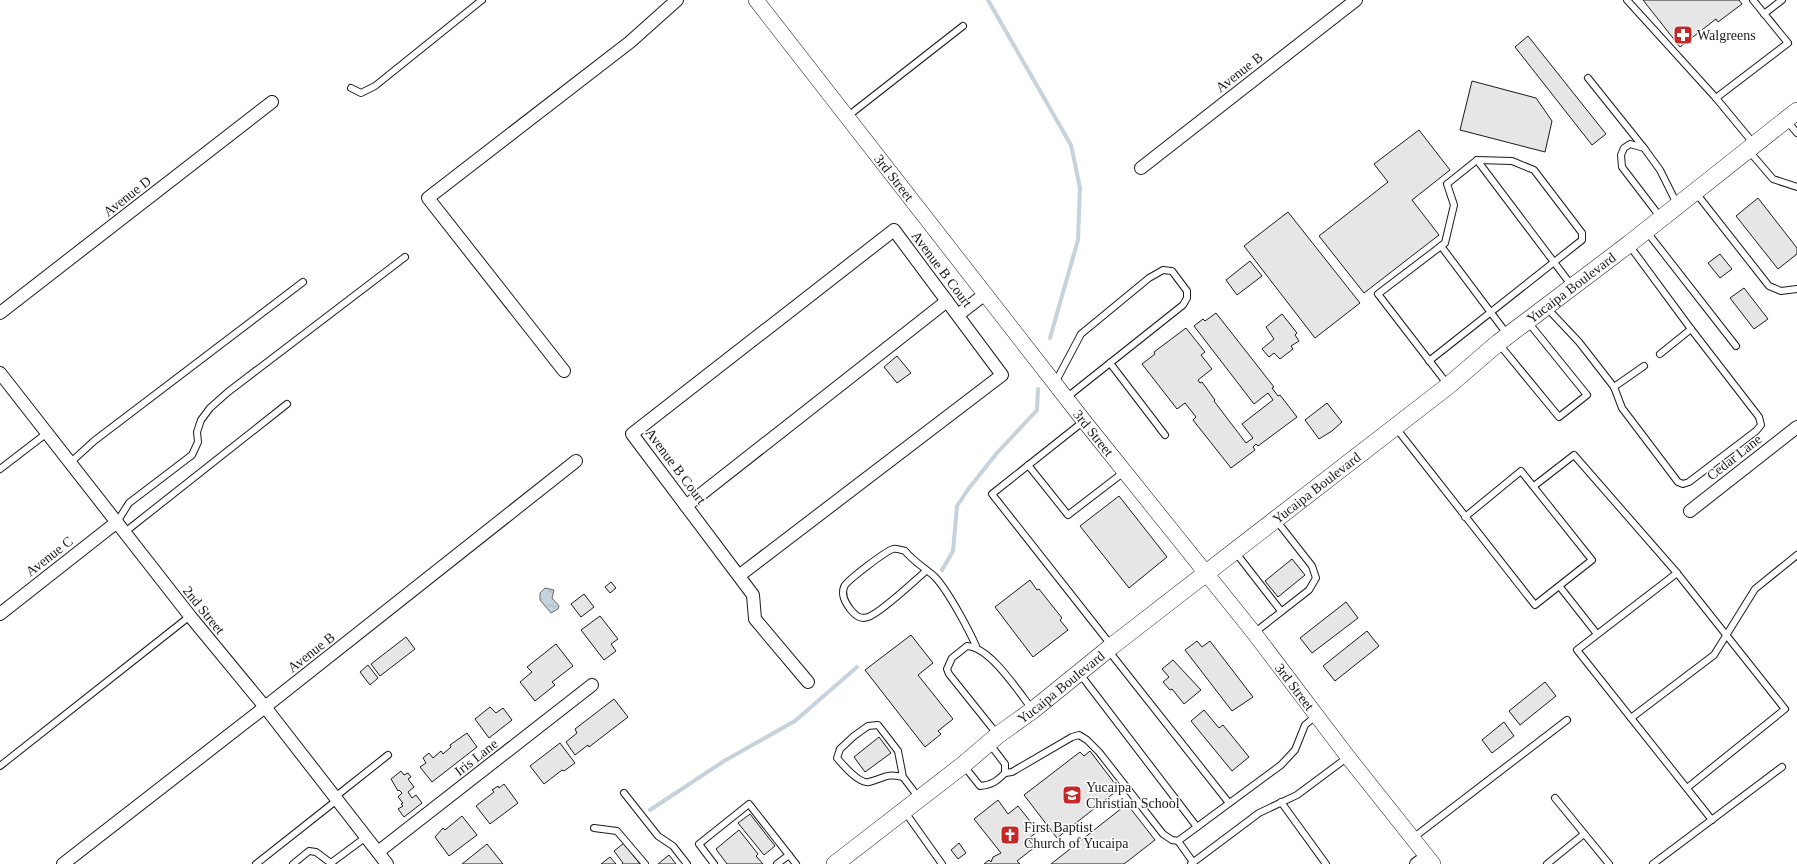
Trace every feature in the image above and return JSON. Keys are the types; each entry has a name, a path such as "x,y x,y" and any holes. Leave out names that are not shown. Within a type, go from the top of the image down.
{"main road":[{"name":"Yucaipa Boulevard","path":"835,864 904,811 993,739 1033,710 1110,648 1448,386 1503,339 1545,306 1629,244 1792,116"}],"street":[{"path":"564,371 428,198 630,42 677,0"},
{"name":"3rd Street","path":"756,0 1084,421 1254,633 1348,757 1412,838 1425,861"},
{"name":"Avenue B","path":"1141,168 1356,0"},
{"name":"Avenue D","path":"0,313 272,102"},
{"name":"Avenue B Court","path":"740,576 1002,375 894,230 632,434 753,595 755,619 808,682"},
{"path":"958,315 985,294"},
{"path":"686,506 947,301"},
{"name":"2nd Street","path":"0,373 190,616 265,707 387,864"},
{"name":"Cedar Lane","path":"1690,510 1797,427"},
{"name":"Avenue B","path":"63,864 265,707 576,461"},
{"name":"Avenue C","path":"0,614 117,522"},
{"name":"Iris Lane","path":"378,852 592,685"}],"lane":[{"path":"351,88 361,93 375,86 482,0"},
{"path":"1627,0 1716,98 1773,179 1797,187"},
{"path":"1716,98 1788,43 1753,0"},
{"path":"1764,14 1782,0"},
{"path":"847,117 963,26"},
{"path":"1588,78 1660,170 1678,205"},
{"path":"1792,116 1797,133"},
{"path":"1644,148 1630,144 1624,148 1621,155 1622,167 1661,218"},
{"path":"1477,160 1572,286"},
{"path":"1429,361 1582,240 1582,233 1534,170 1512,161 1477,160 1447,184 1454,205 1445,243 1378,294 1448,386"},
{"path":"1695,192 1769,286 1780,291 1797,289"},
{"path":"1646,230 1736,346"},
{"path":"1545,306 1579,342 1614,388 1622,408 1678,482 1683,484 1689,482 1756,431 1761,424 1759,417 1691,329 1629,244"},
{"path":"1441,246 1490,313 1503,339 1559,418 1587,396 1527,321"},
{"path":"117,522 129,503 192,454 198,442 197,432 201,420 210,408 228,392 405,256"},
{"path":"1055,383 1081,334 1149,278 1163,270 1172,271 1188,291 1187,298 1183,305 1066,398"},
{"path":"70,462 94,441 303,282"},
{"path":"1660,354 1691,329"},
{"path":"1110,363 1165,435"},
{"path":"1614,388 1644,366"},
{"path":"124,532 287,404"},
{"path":"1084,421 992,494 1229,803"},
{"path":"1395,427 1465,517 1535,605 1560,587 1592,560 1521,471 1465,517"},
{"path":"0,469 47,432"},
{"path":"1534,486 1574,455 1677,573 1785,709 1687,788"},
{"path":"1028,465 1068,515 1125,471"},
{"path":"1254,633 1309,590 1316,578 1312,566 1276,520"},
{"path":"926,571 885,606 867,618 859,617 851,610 845,603 842,595 844,585 881,555 893,549 904,551 926,571 934,576 968,627 976,646 992,659 1033,710"},
{"path":"1235,551 1281,611"},
{"path":"1631,718 1714,654 1755,589 1797,555"},
{"path":"1677,573 1577,650 1712,820"},
{"path":"1560,587 1597,634"},
{"path":"0,766 190,616"},
{"path":"976,646 967,646 952,658 947,669 993,739 1006,764 1005,773"},
{"path":"1079,673 1197,827"},
{"path":"962,765 980,786 990,786 1005,773 1012,772 1072,737 1079,735 1087,740 1099,752 1163,834 1172,840 1178,841 1281,765 1295,750 1305,725 1317,715"},
{"path":"1412,838 1567,720"},
{"path":"903,777 888,775 868,782 862,782 837,758 838,754 840,749 854,736 868,726 878,725 898,751 903,777 920,798"},
{"path":"256,864 388,755"},
{"path":"1178,841 1192,863 1259,813 1297,795 1348,757"},
{"path":"1653,864 1782,767"},
{"path":"624,793 658,836 673,846 687,864"},
{"path":"1554,798 1609,864"},
{"path":"1281,802 1326,864"},
{"path":"714,864 699,844 749,804 796,864"},
{"path":"904,811 942,864"},
{"path":"594,828 617,831 645,864"},
{"path":"1547,864 1584,834"},
{"path":"293,864 310,851 316,852 332,864 366,837"},
{"path":"777,864 789,855"}],"water":[{"path":"545,588 554,590 552,598 559,606 558,609 551,613 540,600 540,593"}],"building":[{"name":"Walgreens","path":"1643,0 1739,0 1742,4 1718,22 1716,19 1680,47"},
{"path":"1528,36 1606,134 1592,145 1515,47"},
{"path":"1472,81 1536,98 1552,121 1545,152 1460,130"},
{"path":"1419,130 1450,170 1412,200 1439,235 1364,293 1319,236 1388,182 1374,164"},
{"path":"1758,198 1797,248 1797,254 1778,269 1736,216"},
{"path":"1288,212 1360,303 1315,338 1244,246"},
{"path":"1720,254 1732,269 1720,278 1708,263"},
{"path":"1250,261 1262,276 1237,295 1226,280"},
{"path":"1744,288 1768,319 1754,329 1730,298"},
{"path":"1216,313 1274,387 1272,388 1278,396 1280,395 1297,417 1258,446 1256,444 1253,447 1255,450 1231,468 1193,420 1196,417 1185,403 1177,409 1142,364 1155,354 1154,352 1186,328 1205,352 1201,355 1212,369 1198,380 1200,383 1202,382 1215,400 1214,401 1246,443 1253,438 1242,424 1273,400 1268,393 1254,404 1194,326 1203,319 1205,321"},
{"path":"1282,314 1297,333 1295,335 1299,341 1291,346 1293,349 1280,359 1274,353 1269,357 1262,349 1274,339 1266,327"},
{"path":"897,356 911,373 897,383 884,367"},
{"path":"1327,403 1342,422 1332,431 1319,439 1305,420"},
{"path":"1119,496 1167,557 1129,588 1080,526"},
{"path":"1292,559 1305,575 1278,597 1265,581"},
{"path":"1030,580 1062,618 1060,620 1068,630 1033,657 995,607"},
{"path":"611,582 616,588 610,593 605,587"},
{"path":"584,594 594,607 581,617 571,604"},
{"path":"1346,602 1358,618 1312,653 1300,638"},
{"path":"600,616 618,639 611,644 616,651 604,660 581,630"},
{"path":"1367,631 1379,646 1335,681 1323,666"},
{"path":"911,635 933,663 918,675 953,719 938,731 941,734 925,747 865,670"},
{"path":"406,637 415,649 380,676 371,664"},
{"path":"1197,641 1202,647 1210,641 1253,697 1232,711 1185,650"},
{"path":"556,644 573,666 552,682 555,685 535,701 520,682 532,672 527,667"},
{"path":"1173,660 1201,690 1184,704 1172,689 1170,690 1163,682 1169,677 1162,669"},
{"path":"368,665 378,678 370,685 360,672"},
{"path":"1545,682 1556,696 1520,725 1509,711"},
{"path":"614,699 628,717 589,747 588,745 575,755 566,742 577,733 575,729"},
{"path":"490,707 496,713 503,708 512,720 489,738 475,719"},
{"path":"1204,710 1219,728 1223,725 1249,757 1232,771 1191,721"},
{"path":"1504,722 1514,736 1492,753 1482,740"},
{"path":"467,733 477,747 432,782 420,767 426,763 423,758 429,753 433,758 441,751 443,754 451,747 450,745"},
{"path":"879,737 891,753 865,772 854,757"},
{"path":"560,743 575,763 564,771 562,770 544,784 530,766"},
{"path":"1090,751 1119,789 1057,838 1024,795 1080,752 1084,756"},
{"path":"401,771 404,775 408,773 411,777 408,779 414,787 408,792 412,798 416,795 422,803 404,817 398,809 403,806 401,804 403,803 398,797 402,793 399,790 398,791 391,779"},
{"path":"504,784 518,803 490,824 476,806 494,792 492,790 498,786 499,788"},
{"name":"First Baptist Church of Yucaipa","path":"998,800 1008,814 1018,806 1038,831 1028,839 1035,847 1017,861 1020,864 984,864 989,860 991,862 993,857 1001,853 974,819"},
{"path":"1127,804 1155,840 1124,864 1051,864"},
{"path":"750,814 775,846 764,855 738,823"},
{"path":"462,816 477,835 449,856 435,837 443,828 445,830"},
{"path":"739,830 758,854 756,856 763,864 727,864 716,849"},
{"path":"624,843 640,864 622,864 623,863 614,851"},
{"path":"959,843 966,853 958,859 951,850"},
{"path":"487,844 503,864 462,864"},
{"path":"669,855 676,864 658,864"},
{"path":"610,857 616,864 601,864"}],"waterway":[{"path":"988,0 1071,145 1080,188 1078,240 1050,338"},
{"path":"942,570 953,551 957,506 969,488 997,453 1037,410 1038,389"},
{"path":"650,810 724,761 795,721 857,667"}],"place":[{"name":"Walgreens","path":"1683,35"},
{"name":"Yucaipa Christian School","path":"1072,795"},
{"name":"First Baptist Church of Yucaipa","path":"1010,835"}]}
